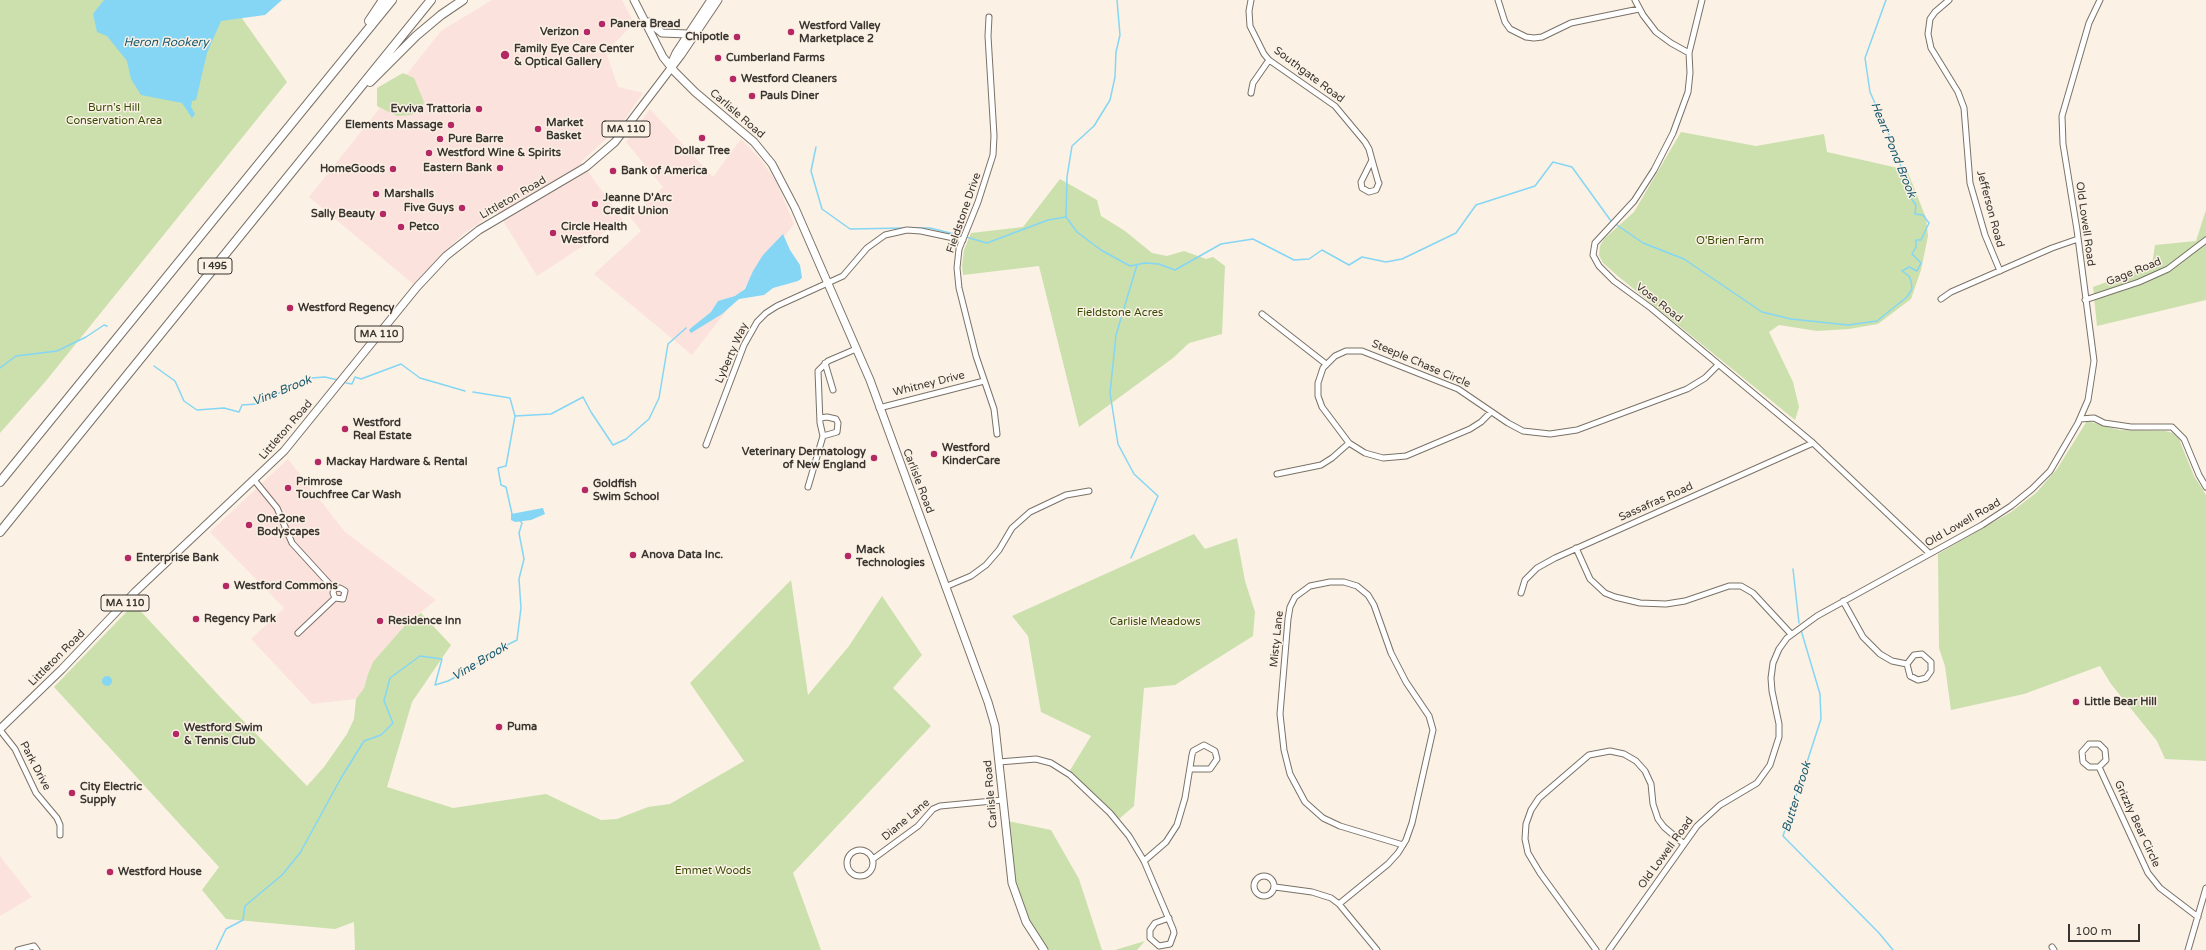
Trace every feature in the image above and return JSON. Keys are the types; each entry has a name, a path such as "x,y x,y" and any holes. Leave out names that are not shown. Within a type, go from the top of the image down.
{"highway":[{"path":"347,55 383,0"},
{"name":"I 495","path":"0,482 392,0"},
{"name":"I 495","path":"0,532 431,0"},
{"path":"348,103 416,36 441,15 463,0"}],"main road":[{"path":"634,0 645,18 662,33 688,34"},
{"name":"Littleton Road","path":"671,66 676,53 712,0"},
{"name":"Littleton Road","path":"0,730 62,669 135,592 255,481 297,437 417,287 446,256 479,230 593,162 622,134 671,66 681,55 718,0"},
{"name":"Carlisle Road","path":"645,18 663,57 694,92 754,142 772,164 795,208 856,349 988,702 995,726 1010,871 1014,892 1026,922 1044,950"}],"street":[{"name":"Southgate Road","path":"1252,0 1249,12 1250,26 1261,51 1269,60 1336,106 1365,142 1372,160 1378,185 1376,190 1369,192 1362,188 1361,182 1372,160"},
{"path":"1498,0 1503,18 1510,29 1526,37 1534,38 1542,37 1571,22 1639,9"},
{"path":"1635,0 1639,9 1656,32 1671,44 1689,53"},
{"name":"Vose Road","path":"1702,0 1689,53 1690,73 1688,92 1666,147 1629,209 1598,238 1592,250 1596,261 1610,277 1705,352 1718,365 1813,443 1929,553"},
{"name":"Jefferson Road","path":"1949,0 1934,12 1930,19 1928,34 1931,48 1958,92 1964,108 1967,130 1968,169 1973,195 1992,255 2000,271"},
{"name":"Old Lowell Road","path":"1609,950 1684,844 1708,814 1729,799 1757,783 1770,765 1779,737 1779,724 1772,691 1774,663 1779,649 1791,634 1817,616 1982,525 2011,506 2032,489 2050,471 2080,420 2086,406 2093,374 2094,361 2084,300 2078,239 2063,144 2062,116 2089,23 2100,0"},
{"name":"Fieldstone Drive","path":"989,17 988,36 994,129 993,154 987,176 957,258 959,288 984,381 994,409 997,434"},
{"path":"1251,93 1253,83 1269,60"},
{"name":"Lyberty Way","path":"706,445 744,345 757,322 777,306 843,276 867,248 885,235 907,230 921,230 963,240"},
{"path":"1941,299 1951,292 2078,239"},
{"name":"Gage Road","path":"2084,300 2122,289 2168,269 2206,240"},
{"path":"1262,314 1326,364 1318,383 1319,400 1325,411 1349,442 1362,452 1376,457 1390,459 1402,457 1470,429 1481,422 1491,412"},
{"path":"808,487 823,436 820,418 817,375 820,368 825,363 856,349"},
{"name":"Steeple Chase Circle","path":"1326,364 1342,352 1354,350 1366,352 1458,389 1491,412 1523,430 1550,434 1568,432 1687,389 1705,378 1718,365"},
{"path":"825,363 833,390"},
{"name":"Whitney Drive","path":"879,408 984,381"},
{"path":"2086,406 2094,418 2104,424 2118,426 2161,426 2176,429 2184,439 2198,475 2206,487"},
{"path":"820,418 827,417 836,419 838,423 837,432 823,436"},
{"path":"2080,420 2094,418"},
{"path":"1277,474 1321,465 1349,442"},
{"name":"Sassafras Road","path":"1521,593 1525,580 1534,571 1549,561 1813,443"},
{"path":"255,481 277,508 292,543 334,589 342,589 345,593 343,599 334,598"},
{"path":"945,587 972,576 986,565 999,550 1012,528 1030,512 1066,494 1090,491"},
{"path":"1576,548 1590,579 1605,593 1640,603 1666,604 1685,601 1729,586 1741,586 1753,593 1791,634"},
{"name":"Misty Lane","path":"1339,904 1388,864 1403,845 1411,826 1431,740 1431,720 1398,668 1387,645 1374,605 1364,591 1344,582 1330,582 1310,586 1295,597 1290,607 1288,619 1280,716 1284,750 1290,774 1305,802 1323,818 1340,826 1403,845"},
{"path":"334,589 334,598"},
{"path":"298,633 334,598"},
{"path":"1843,601 1863,637 1874,649 1892,661 1907,664"},
{"path":"1922,654 1931,662 1931,671 1922,679 1913,678 1907,672 1907,664 1914,655 1922,654"},
{"name":"Park Drive","path":"0,730 15,749 36,793 57,818 60,825 60,835"},
{"path":"2089,744 2097,744 2105,750 2106,760 2099,767 2089,767 2082,759 2083,749 2089,744"},
{"path":"1144,861 1160,848 1174,831 1182,811 1192,755 1196,748 1209,745 1215,750 1217,759 1210,769 1190,769"},
{"path":"1596,950 1540,874 1528,853 1525,839 1526,824 1531,810 1539,798 1589,755 1610,751 1624,754 1636,760 1645,771 1651,784 1654,810 1658,819 1664,827 1684,844"},
{"path":"999,762 1036,759 1051,763 1064,770 1110,813 1129,836 1144,861 1169,918 1174,937 1167,946 1159,946 1150,938 1150,930 1155,923 1169,918"},
{"name":"Grizzly Bear Circle","path":"2099,767 2148,873 2160,888 2198,917"},
{"name":"Diane Lane","path":"873,859 866,851 857,850 847,858 847,867 852,874 865,875 871,870 873,859 918,826 933,809 940,806 1003,800"},
{"path":"1265,876 1271,878 1275,887 1272,893 1263,897 1255,891 1254,884 1258,878 1265,876"},
{"path":"1275,887 1319,893 1331,898 1339,904 1377,950"},
{"path":"2188,950 2206,888"},
{"path":"18,950 29,946 34,946 37,950"}],"shaded area":[{"path":"492,0 622,0 634,23 608,50 610,54 607,55 618,87 643,93 620,126 581,162 623,220 537,276 497,211 463,234 413,284 309,197 441,31"},
{"path":"650,109 713,177 741,139 761,160 776,181 794,224 692,355 594,274 641,231 630,217 663,187 626,142"},
{"path":"288,459 345,532 436,600 408,622 368,674 364,688 356,699 312,704 251,639 284,608 210,532"},
{"path":"0,856 32,897 0,916"}],"green space":[{"name":"Burn’s Hill Conservation Area","path":"0,0 229,0 287,82 45,382 0,433"},
{"path":"403,73 414,78 424,102 421,110 411,115 397,116 377,106 377,88"},
{"name":"O'Brien Farm","path":"1681,132 1756,146 1824,134 1827,152 1907,170 1926,218 1928,236 1921,270 1911,299 1878,324 1849,329 1817,331 1779,325 1769,332 1793,382 1799,407 1795,420 1619,277 1603,263 1599,255 1600,246 1604,239 1634,212"},
{"name":"Fieldstone Acres","path":"1060,179 1097,200 1101,216 1125,231 1152,253 1167,256 1184,251 1206,259 1213,257 1225,266 1222,334 1189,343 1173,358 1079,427 1039,266 963,275 962,266 964,250 971,233 1023,227"},
{"path":"2206,210 2206,300 2097,326 2093,287 2152,265 2155,245 2196,241"},
{"path":"2087,421 2119,430 2165,431 2173,433 2179,439 2194,476 2206,495 2206,761 2165,759 2157,741 2111,684 2100,666 2024,694 1951,710 1945,666 1939,648 1938,554 2011,512 2036,493 2057,469"},
{"name":"Carlisle Meadows","path":"1194,534 1205,549 1237,538 1245,581 1255,612 1253,636 1175,685 1144,688 1134,806 1119,819 1069,772 1091,736 1041,712 1028,636 1012,616"},
{"name":"Emmet Woods","path":"791,580 808,695 849,646 882,596 922,655 893,688 931,726 793,873 821,950 355,950 354,922 335,929 226,919 202,890 219,867 54,687 134,604 223,700 307,786 324,767 347,734 354,719 356,699 364,688 373,662 408,622 421,613 451,645 412,702 387,787 453,808 546,794 601,820 617,819 648,807 670,804 744,761 690,683"},
{"path":"1003,820 1051,830 1079,879 1102,950 1046,950 1019,906"},
{"path":"1145,941 1137,950 1115,950"}],"water":[{"name":"Heron Rookery","path":"104,0 282,0 265,15 221,21 207,53 196,100 192,101 191,107 195,114 192,118 182,103 141,95 131,79 127,61 107,36 97,32 93,14"},
{"path":"783,234 790,250 800,265 802,278 798,281 773,288 764,295 739,299 722,314 691,333 689,330 711,312 718,301 735,296 745,289 753,271 763,255"},
{"path":"543,508 545,514 531,520 515,522 511,520 511,514"},
{"path":"107,676 112,681 107,686 102,681"}],"waterway":[{"name":"Heart Pond Brook","path":"1117,0 1120,35 1116,52 1115,77 1110,100 1094,126 1072,146 1067,177 1066,217 1077,232 1101,250 1130,266 1145,263 1159,264 1175,270 1221,244 1253,239 1294,260 1309,259 1322,250 1349,265 1362,257 1386,262 1402,259 1456,233 1476,205 1535,186 1553,162 1572,167 1611,221"},
{"name":"Heart Pond Brook","path":"1617,225 1643,243 1684,259 1762,312 1791,319 1848,325 1877,321 1907,297 1912,289 1911,281 1909,276 1902,271 1909,267 1917,271 1921,263 1912,254 1916,247 1916,240 1921,240 1929,223 1923,215 1915,214 1916,205 1910,197 1894,146 1870,92 1865,58 1886,0"},
{"path":"816,147 811,171 822,209 850,229 905,228"},
{"path":"966,237 987,243 1048,220 1066,217"},
{"path":"913,228 930,228 962,236"},
{"path":"1131,558 1158,496 1134,474 1118,444 1110,393 1116,335 1137,265"},
{"name":"Vine Brook","path":"0,368 16,356 57,351 86,337 104,325 107,326"},
{"path":"515,416 551,414 583,397 613,445 626,439 649,419 659,398 668,344 686,328"},
{"name":"Vine Brook","path":"346,383 352,384 355,377 361,379 401,364 420,378 465,391"},
{"name":"Vine Brook","path":"154,366 175,381 184,401 197,410 224,408 239,412 242,405 256,404 311,378 325,377 338,380"},
{"name":"Vine Brook","path":"473,392 510,398 515,416 506,466 498,468 501,485 506,487 512,514"},
{"name":"Vine Brook","path":"216,950 226,929 243,920 245,906 282,875 300,853 341,778 364,741 381,735 393,723 384,701 390,678 420,656 442,659 435,685 448,681 467,671 493,652 517,640 521,608 519,579 524,559 519,533 522,523 520,521"},
{"name":"Butter Brook","path":"1793,569 1799,623"},
{"name":"Butter Brook","path":"1801,630 1820,694 1821,719 1783,836 1879,933 1893,950"}],"place":[{"name":"Panera Bread","path":"602,24"},
{"name":"Verizon","path":"587,32"},
{"name":"Westford Valley Marketplace 2","path":"791,32"},
{"name":"Chipotle","path":"737,37"},
{"name":"Family Eye Care Center & Optical Gallery","path":"505,55"},
{"name":"Cumberland Farms","path":"718,58"},
{"name":"Westford Cleaners","path":"733,79"},
{"name":"Pauls Diner","path":"752,96"},
{"name":"Evviva Trattoria","path":"479,109"},
{"name":"Elements Massage","path":"451,125"},
{"name":"Market Basket","path":"538,129"},
{"name":"Dollar Tree","path":"702,138"},
{"name":"Pure Barre","path":"440,139"},
{"name":"Westford Wine & Spirits","path":"429,153"},
{"name":"Eastern Bank","path":"500,168"},
{"name":"HomeGoods","path":"393,169"},
{"name":"Bank of America","path":"613,171"},
{"name":"Marshalls","path":"376,194"},
{"name":"Jeanne D'Arc Credit Union","path":"595,204"},
{"name":"Five Guys","path":"462,208"},
{"name":"Sally Beauty","path":"383,214"},
{"name":"Petco","path":"401,227"},
{"name":"Circle Health Westford","path":"553,233"},
{"name":"Westford Regency","path":"290,308"},
{"name":"Westford Real Estate","path":"345,429"},
{"name":"Westford KinderCare","path":"934,454"},
{"name":"Veterinary Dermatology of New England","path":"874,458"},
{"name":"Mackay Hardware & Rental","path":"318,462"},
{"name":"Primrose Touchfree Car Wash","path":"288,488"},
{"name":"Goldfish Swim School","path":"585,490"},
{"name":"One2one Bodyscapes","path":"249,525"},
{"name":"Anova Data Inc.","path":"633,555"},
{"name":"Mack Technologies","path":"848,556"},
{"name":"Enterprise Bank","path":"128,558"},
{"name":"Westford Commons","path":"226,586"},
{"name":"Regency Park","path":"196,619"},
{"name":"Residence Inn","path":"380,621"},
{"name":"Little Bear Hill","path":"2076,702"},
{"name":"Puma","path":"499,727"},
{"name":"Westford Swim & Tennis Club","path":"176,734"},
{"name":"City Electric Supply","path":"72,793"},
{"name":"Westford House","path":"110,872"}]}
